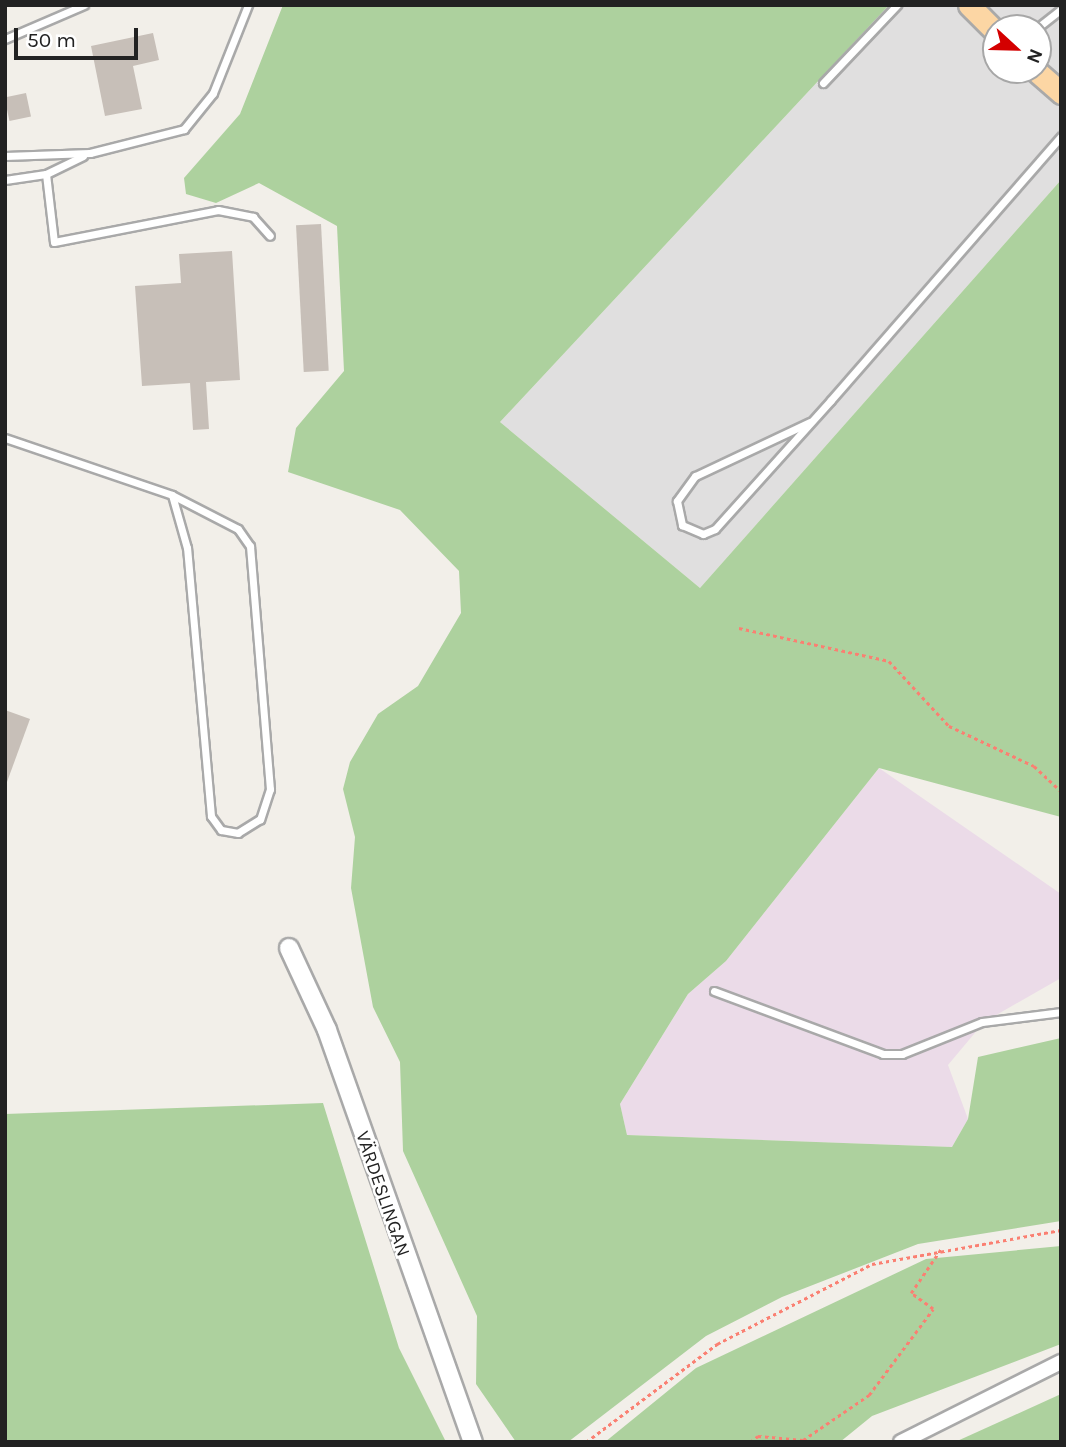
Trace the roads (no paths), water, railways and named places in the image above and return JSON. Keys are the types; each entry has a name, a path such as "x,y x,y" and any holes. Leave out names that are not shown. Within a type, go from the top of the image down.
{"street":[{"name":"VÄRDESLINGAN","path":"289,948 327,1030 473,1442"},
{"path":"901,1442 1061,1362"}],"lane":[{"path":"5,39 84,5"},
{"path":"5,156 51,158 90,153 184,129 213,93 248,5"},
{"path":"824,83 897,5"},
{"path":"810,422 695,476 677,500 682,525 703,534 715,529 810,422 1061,136"},
{"path":"5,180 46,174 90,153"},
{"path":"46,174 54,242 218,210 253,217 270,236"},
{"path":"5,438 172,495 238,529 250,546 270,789 260,819 238,833 221,830 211,816 187,548 172,495"},
{"path":"714,991 883,1054 902,1054 982,1022 1061,1012"}]}
